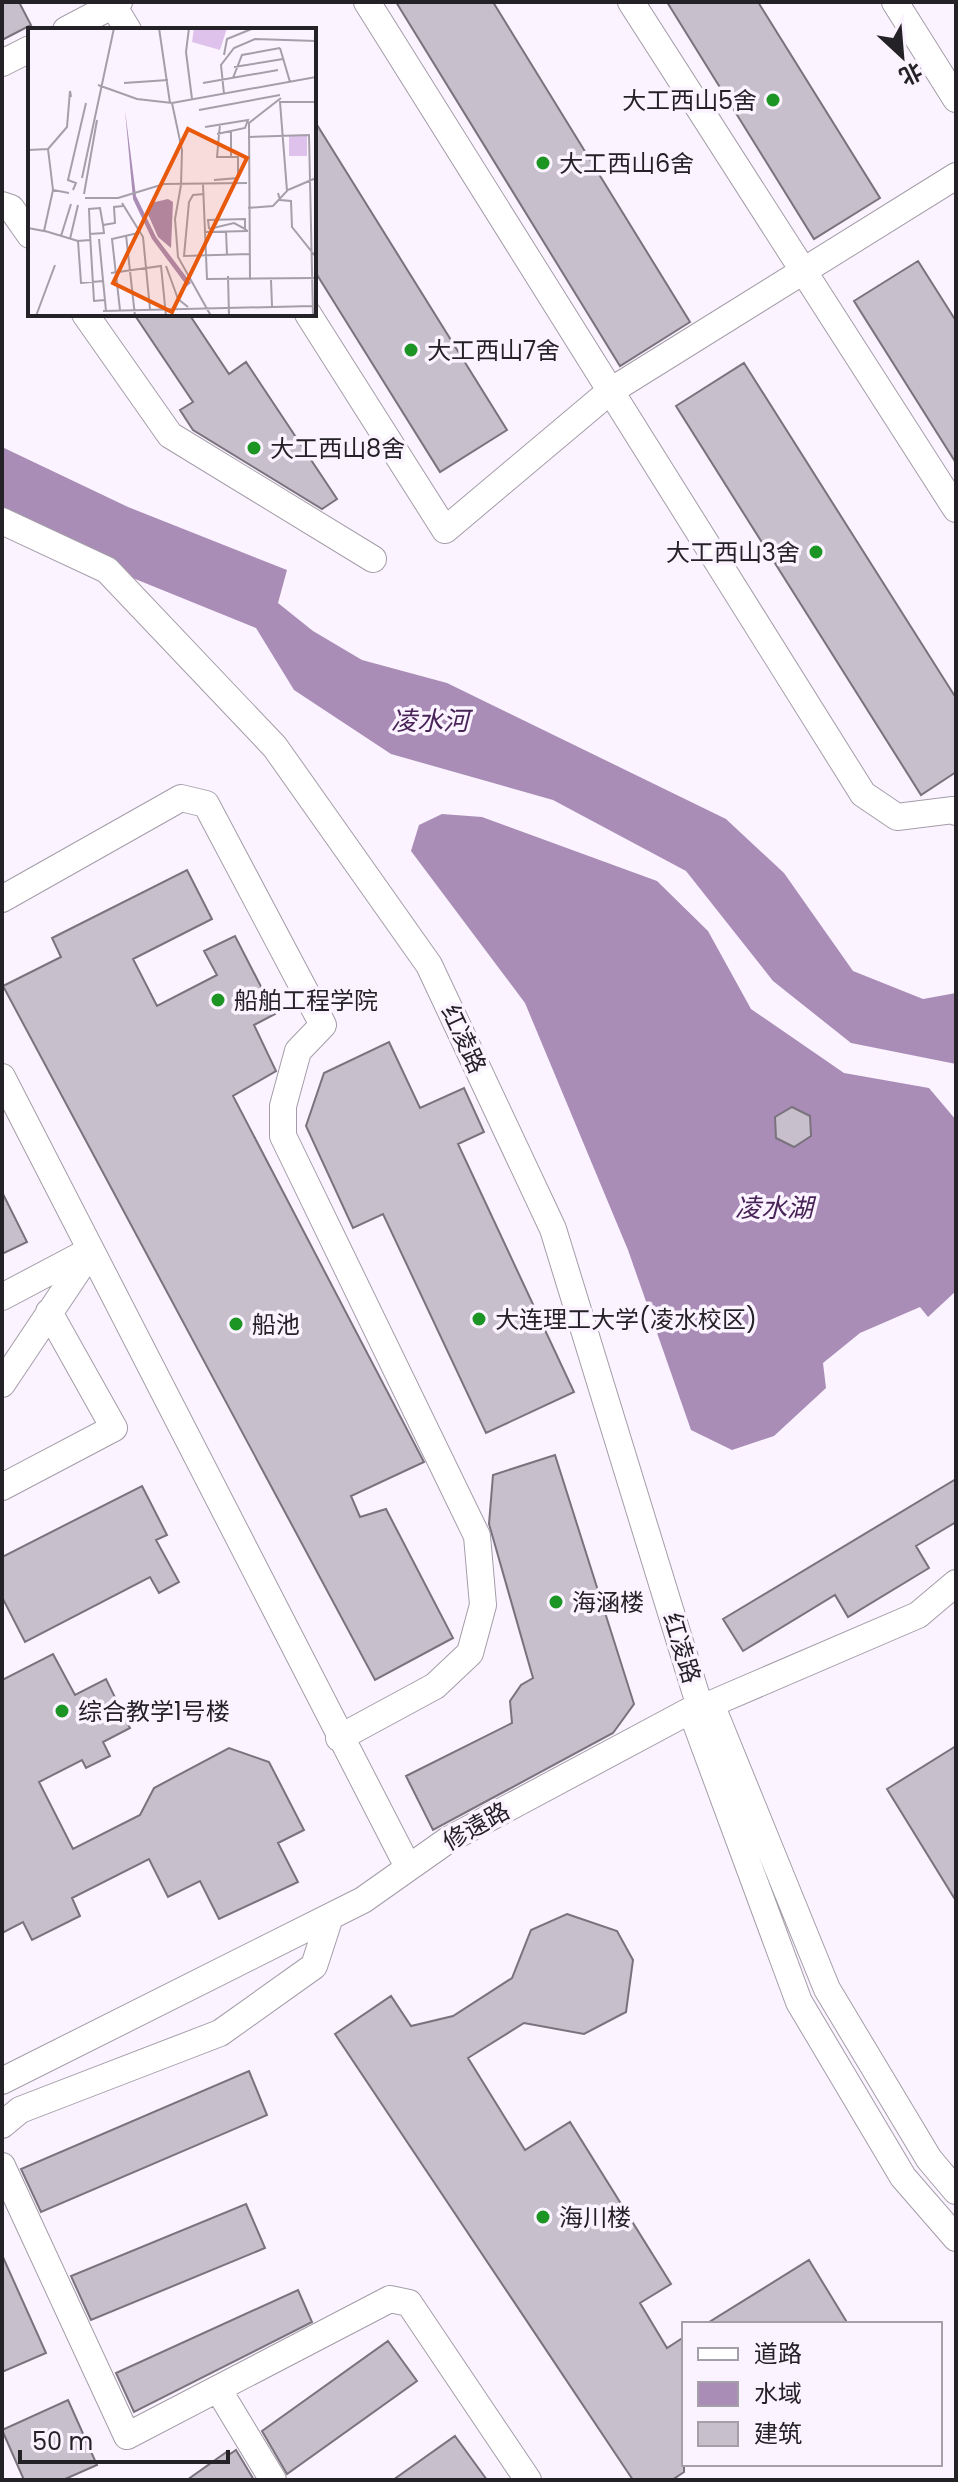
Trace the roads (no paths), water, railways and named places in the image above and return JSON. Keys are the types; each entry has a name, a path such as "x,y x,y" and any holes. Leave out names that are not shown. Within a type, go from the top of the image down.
{"street":[{"path":"367,2 863,794 897,817 955,810"},
{"path":"631,2 956,509"},
{"path":"895,2 956,99"},
{"path":"70,28 114,3 127,28"},
{"path":"2,63 28,50"},
{"path":"309,316 445,530 609,392 956,176"},
{"path":"2,205 11,208 28,232"},
{"path":"86,316 170,435 373,559"},
{"name":"红凌路","path":"2,521 107,570 275,747 429,965 553,1229 700,1707 799,2002 903,2177 956,2238"},
{"path":"2,899 181,798 206,804 323,1025 298,1051 283,1106 283,1136 477,1536 483,1605 470,1653 435,1686 339,1738"},
{"path":"2,1077 339,1738 408,1867"},
{"path":"2,1297 91,1251"},
{"path":"2,1384 91,1251"},
{"path":"2,1487 114,1428 49,1312"},
{"name":"修遠路","path":"2,2081 363,1900 448,1840 700,1707 918,1615 956,1583"},
{"name":"红凌路","path":"700,1707 827,1989 929,2159 956,2191"},
{"path":"2,2125 20,2110 220,2033 314,1966 330,1917"},
{"path":"2,2166 127,2436 390,2299 409,2303 528,2480"},
{"path":"218,2389 273,2480"}],"water":[{"name":"凌水河","path":"2,447 128,507 287,570 278,603 313,631 362,660 447,683 726,819 784,873 853,971 923,999 956,993 956,1064 851,1043 773,981 686,871 553,800 391,754 294,690 256,628 2,525"},
{"name":"凌水湖","path":"442,814 482,817 657,881 708,931 751,1009 844,1073 929,1088 956,1120 956,1291 928,1317 920,1307 860,1333 823,1363 826,1388 774,1436 732,1450 691,1430 628,1250 525,1003 411,851 419,825"}],"place":[{"name":"大工西山5舍","path":"773,100"},
{"name":"大工西山6舍","path":"543,163"},
{"name":"大工西山7舍","path":"411,350"},
{"name":"大工西山8舍","path":"254,448"},
{"name":"大工西山3舍","path":"816,552"},
{"name":"船舶工程学院","path":"218,1000"},
{"name":"大连理工大学(凌水校区)","path":"479,1319"},
{"name":"船池","path":"236,1324"},
{"name":"海涵楼","path":"556,1602"},
{"name":"综合教学1号楼","path":"62,1711"},
{"name":"海川楼","path":"543,2217"}]}
